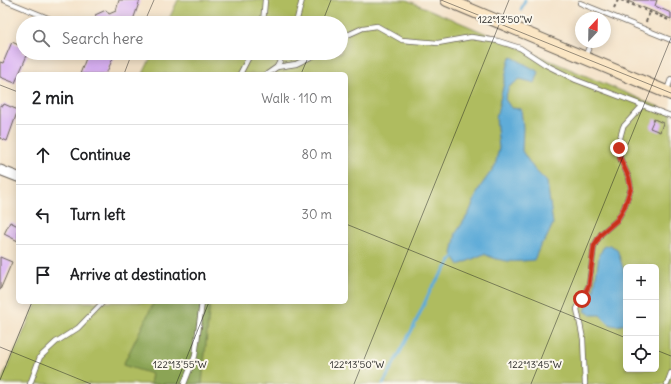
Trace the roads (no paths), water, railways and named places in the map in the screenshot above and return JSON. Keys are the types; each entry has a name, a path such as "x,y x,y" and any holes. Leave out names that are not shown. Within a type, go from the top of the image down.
{"main road":[{"path":"447,0 668,93"}],"street":[{"path":"0,170 16,176"}],"lane":[{"path":"4,0 43,16"},
{"path":"264,16 265,0"},
{"path":"298,16 302,0"},
{"path":"580,3 602,12"},
{"path":"611,16 671,40"},
{"path":"348,35 363,28 377,26 402,40 438,43 471,37 498,41 520,48 546,65 576,80 671,116"},
{"path":"584,58 588,48"},
{"path":"241,72 247,60"},
{"path":"271,72 277,67 280,60"},
{"path":"277,67 296,64 305,60"},
{"path":"668,93 671,79"},
{"path":"585,384 583,339 576,308 589,285 594,246 601,234 617,220 624,208 631,188 629,178 620,158 620,138 623,127 643,105"},
{"path":"30,384 40,357 56,342 78,328 101,304"},
{"path":"184,384 195,356 202,304"},
{"path":"667,384 671,373"}],"water":[{"path":"512,57 539,72 535,83 520,79 509,87 505,99 511,108 521,109 523,128 522,151 534,169 547,182 553,224 545,241 541,244 534,260 509,261 497,259 484,254 459,265 452,254 456,233 469,213 480,187 495,166 499,148 496,118 509,60"},
{"path":"610,245 617,249 623,268 623,325 617,326 611,325 600,315 591,315 585,311 594,290 599,256 604,246"}],"waterway":[{"path":"521,10 525,0"},
{"path":"383,384 414,326 431,289 455,255"}]}
